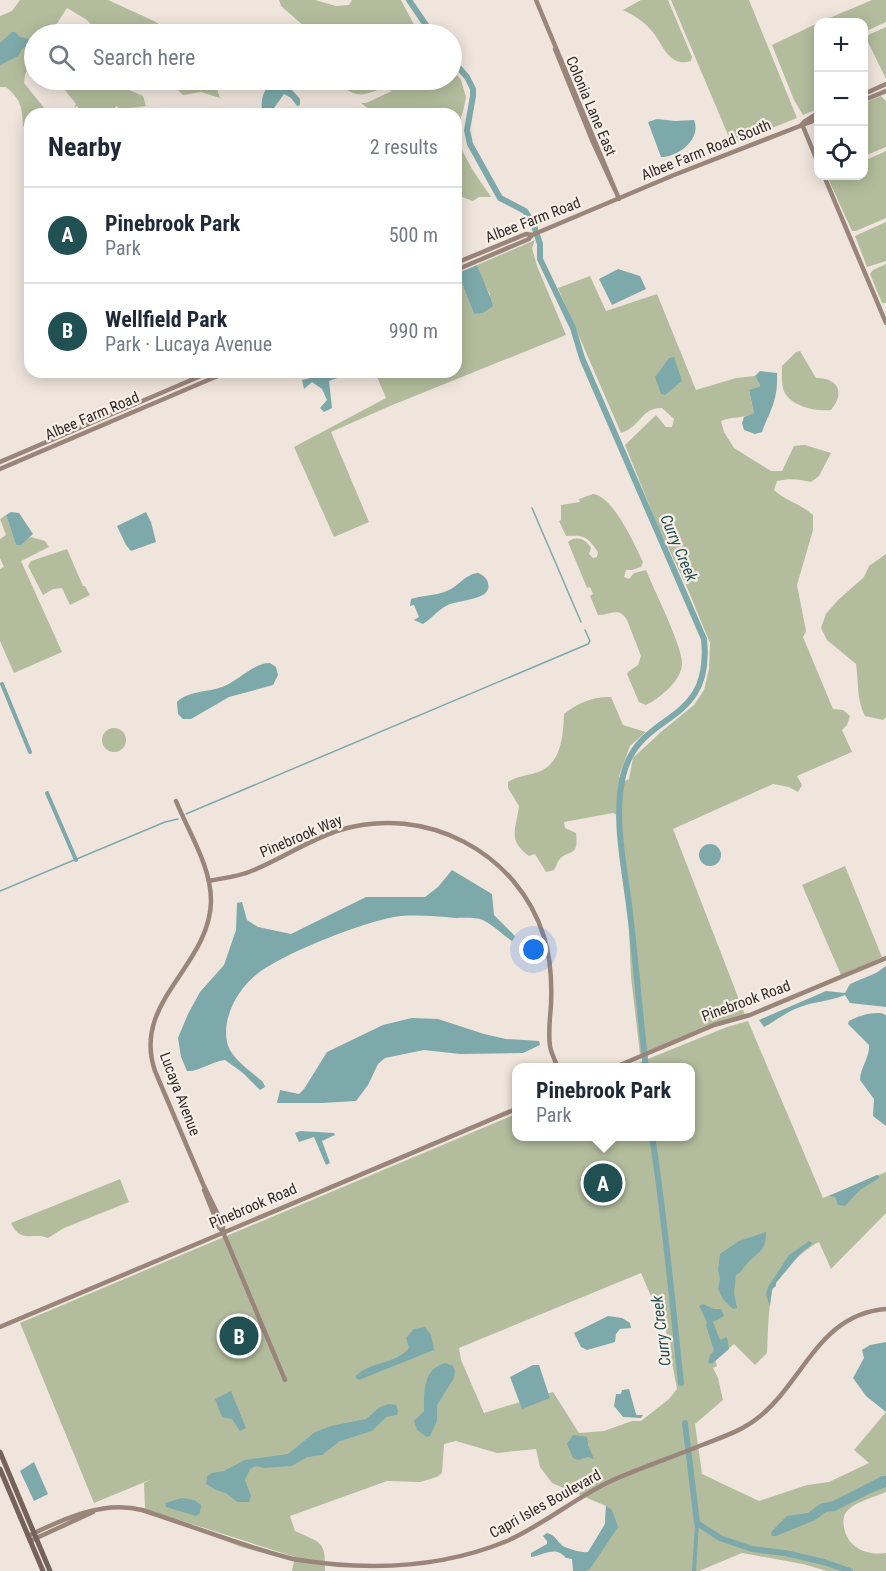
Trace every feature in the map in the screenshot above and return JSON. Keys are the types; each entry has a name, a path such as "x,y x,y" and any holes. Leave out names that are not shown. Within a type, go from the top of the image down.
{"main road":[{"path":"0,1452 51,1571"},
{"path":"0,1457 9,1473"},
{"path":"0,1469 43,1571"}],"street":[{"name":"Colonia Lane East","path":"536,0 568,85 619,199"},
{"path":"868,91 886,84"},
{"path":"868,98 886,91"},
{"name":"Albee Farm Road South","path":"802,124 814,116"},
{"name":"Albee Farm Road South","path":"619,199 814,120"},
{"path":"802,124 814,152"},
{"path":"826,180 886,323"},
{"name":"Albee Farm Road","path":"462,267 529,239 532,235 547,228 619,199"},
{"name":"Albee Farm Road","path":"462,261 526,234 532,235"},
{"name":"Albee Farm Road","path":"0,462 196,378"},
{"name":"Albee Farm Road","path":"0,468 213,378"},
{"path":"121,410 123,416"},
{"name":"Lucaya Avenue","path":"176,801 208,881 210,905 205,932 157,1012 150,1043 155,1071 285,1380"},
{"name":"Pinebrook Way","path":"208,881 250,871 323,836 367,824 391,822 420,825 465,841 487,855 510,876 525,896 540,924 550,960 552,993 550,1044 556,1063"},
{"name":"Pinebrook Road","path":"625,1063 714,1025 750,1015 886,957"},
{"name":"Pinebrook Road","path":"0,1327 512,1111"},
{"name":"Capri Isles Boulevard","path":"29,1538 82,1519 95,1510 118,1507 136,1509 284,1556 314,1563 369,1568 413,1566 456,1558 507,1540 538,1525 613,1480 736,1432 760,1416 776,1400 825,1339 840,1325 866,1312 886,1309"}],"green space":[{"path":"20,0 108,0 159,24 91,24 67,8 57,24 24,24 24,90 30,90 44,108 24,108 24,127 18,100 6,87 0,87 0,16 12,11"},
{"path":"279,0 315,0 336,6 349,5 352,0 401,0 414,24 302,24 281,6"},
{"path":"641,0 668,0 692,57 691,61 676,61 666,52 647,26 623,10"},
{"path":"671,0 749,0 797,118 735,143 731,142"},
{"path":"872,0 886,0 886,22 868,30 868,18 829,18"},
{"path":"814,25 814,111 803,115 794,100 772,45"},
{"path":"886,27 886,79 868,42 868,35"},
{"path":"462,83 466,97 462,114 462,108 367,108 361,103 366,103 392,91 387,90 462,90"},
{"path":"65,90 129,90 143,96 146,106 78,108 77,106 74,108 76,104"},
{"path":"178,90 217,90 220,98 201,92 183,95"},
{"path":"348,90 377,90 360,95"},
{"path":"881,96 886,101 886,147 868,154 868,126 868,101"},
{"path":"462,150 491,197 479,197 473,201 462,197"},
{"path":"886,151 886,218 852,231 829,180 868,180 868,159"},
{"path":"886,222 886,261 867,267 855,236"},
{"path":"535,240 532,248 537,266 566,335 462,377 462,283 474,314 490,294 477,265"},
{"path":"886,264 886,303 882,303 870,274 873,270"},
{"path":"590,276 606,311 657,294 696,390 736,378 755,376 760,385 749,391 754,413 721,421 724,432 734,448 771,471 782,471 794,446 805,445 831,453 819,476 811,482 786,479 777,481 774,490 813,515 813,530 797,585 806,631 803,637 833,709 843,710 850,716 847,725 842,730 852,752 797,776 802,785 798,792 789,787 773,784 673,829 745,1015 640,1054 631,977 628,906 617,815 613,813 564,822 565,828 576,833 575,850 563,856 554,870 546,872 535,854 529,856 515,839 519,806 508,788 508,782 511,780 544,769 555,758 563,732 564,714 586,701 605,697 611,697 623,725 646,732 630,746 619,776 623,782 629,779 633,758 694,705 704,690 709,669 710,643 625,445 656,415 666,427 672,427 674,419 662,408 655,409 649,411 628,430 621,433 558,288"},
{"path":"800,351 816,378 835,384 838,398 831,410 804,407 792,401 784,391 782,366"},
{"path":"378,378 459,378 331,432 369,522 334,537 294,447 386,398"},
{"path":"593,494 608,503 629,534 643,562 641,567 626,570 624,577 629,579 634,573 646,570 681,657 682,665 678,677 663,694 646,705 639,702 627,674 638,665 641,656 627,620 617,612 598,615 590,596 593,594 590,587 587,588 568,542 577,538 584,540 591,548 589,554 593,558 597,557 598,552 585,538 566,536 559,521 561,520 561,505 580,502 579,499"},
{"path":"6,515 16,545 31,537 45,541 49,547 21,561 62,652 14,673 0,641 0,569 4,567 0,558 0,539 6,535 0,519"},
{"path":"67,549 83,586 90,595 70,605 62,588 53,589 43,595 28,566 31,561"},
{"path":"886,554 886,717 883,720 865,716 859,696 856,664 827,640 821,628 826,614 838,600 864,577 869,566"},
{"path":"114,728 122,732 126,740 122,748 114,752 106,748 102,740 106,732"},
{"path":"845,866 882,957 841,975 802,885"},
{"path":"748,1021 823,1198 886,1172 886,1213 831,1269 819,1242 798,1257 784,1271 772,1292 767,1353 755,1365 734,1344 715,1360 717,1366 713,1368 723,1400 695,1424 702,1474 759,1501 807,1485 829,1482 869,1463 854,1450 886,1412 886,1492 852,1507 845,1514 843,1522 846,1534 853,1545 871,1553 886,1553 886,1571 827,1571 803,1564 742,1553 699,1571 578,1571 605,1524 606,1506 552,1483 540,1467 536,1449 497,1453 456,1441 444,1444 442,1473 437,1477 420,1482 387,1481 290,1516 295,1531 316,1541 323,1548 325,1571 292,1571 294,1561 241,1547 200,1531 284,1558 298,1558 145,1509 144,1483 152,1479 94,1503 20,1323 512,1116 512,1141 695,1141 695,1063 638,1063 727,1027","holes":["641,1273 666,1331 677,1389 669,1399 641,1421 632,1421 604,1431 579,1433 553,1392 484,1413 461,1360 459,1348"]},
{"path":"120,1179 129,1202 64,1228 48,1238 23,1235 11,1223"}],"water":[{"path":"12,32 24,38 24,48 18,56 0,65 0,43"},
{"path":"266,90 292,90 300,99 300,105 297,106 291,98 284,94 274,108 262,108"},
{"path":"657,119 694,120 695,134 687,146 674,154 661,157 648,122"},
{"path":"477,265 493,306 483,313 474,314 462,283 462,271"},
{"path":"618,269 640,276 646,289 612,305 599,279"},
{"path":"674,357 682,381 665,395 661,394 655,377 669,358"},
{"path":"760,371 777,373 777,383 773,404 762,432 755,434 744,430 742,423 744,417 754,413 749,390 759,387 755,376"},
{"path":"337,378 329,381 332,408 324,412 320,408 327,400 322,389 312,382 304,389 302,380"},
{"path":"11,512 19,513 33,534 21,545 16,545 6,515"},
{"path":"146,512 156,542 131,551 117,526"},
{"path":"478,573 487,581 488,589 485,593 473,599 446,606 423,624 414,620 419,617 414,605 410,606 411,599 444,592 470,575"},
{"path":"270,663 276,667 278,675 273,685 229,697 191,719 183,719 178,714 177,702 181,698 222,687 258,666"},
{"path":"710,844 718,847 721,855 718,863 710,866 702,863 699,855 702,847"},
{"path":"452,870 492,894 494,915 515,936 512,941 480,919 401,916 368,924 305,947 250,980 229,1013 226,1033 229,1048 237,1059 263,1082 265,1087 260,1090 243,1073 225,1060 187,1071 181,1057 178,1038 200,992 224,965 236,930 237,903 242,902 247,920 258,927 291,934 366,897 425,897 438,887"},
{"path":"886,966 886,1007 850,1003 845,995 798,1008 764,1027 759,1020 826,991 845,993 850,984"},
{"path":"881,1013 886,1015 886,1126 873,1116 874,1099 860,1080 869,1045 848,1024 849,1021 861,1016"},
{"path":"412,1018 438,1019 506,1039 539,1041 540,1045 523,1053 460,1054 424,1050 385,1058 378,1064 368,1085 356,1101 277,1103 280,1090 299,1094 304,1089 327,1052 383,1025"},
{"path":"300,1131 334,1133 335,1135 322,1141 330,1163 326,1165 314,1137 299,1142 295,1133"},
{"path":"877,1175 879,1178 860,1190 845,1206 838,1205 835,1197 829,1196"},
{"path":"766,1232 765,1244 761,1251 736,1275 734,1293 737,1308 733,1309 723,1299 718,1289 720,1254 739,1241"},
{"path":"809,1241 811,1245 800,1254 772,1289 770,1306 766,1295 768,1287 789,1255"},
{"path":"703,1304 714,1309 721,1309 724,1316 713,1322 720,1340 727,1337 729,1349 712,1364 708,1363 714,1351 707,1322 699,1306"},
{"path":"608,1316 622,1318 630,1323 631,1328 620,1329 616,1334 615,1342 587,1350 581,1347 574,1333"},
{"path":"425,1327 431,1335 434,1350 359,1380 355,1377 367,1368 403,1353 409,1348 406,1338 414,1329"},
{"path":"886,1342 886,1412 866,1396 853,1378 864,1358 862,1350 870,1345"},
{"path":"446,1363 453,1366 454,1378 437,1405 437,1421 430,1436 427,1437 417,1430 414,1421 424,1411 425,1388 429,1375 438,1366"},
{"path":"533,1365 539,1365 550,1398 522,1409 510,1377"},
{"path":"629,1389 636,1414 643,1415 641,1418 623,1417 614,1406 616,1394"},
{"path":"231,1391 246,1428 240,1431 232,1419 222,1417 215,1399"},
{"path":"389,1404 396,1405 397,1415 386,1417 372,1431 340,1441 322,1455 307,1457 292,1466 264,1468 256,1466 250,1469 245,1480 251,1496 249,1502 237,1502 226,1493 206,1484 207,1476 212,1473 224,1471 245,1460 288,1454 315,1432 331,1426 366,1419 380,1407"},
{"path":"573,1435 587,1437 594,1459 573,1458 567,1444"},
{"path":"34,1462 48,1494 34,1501 20,1471"},
{"path":"886,1476 886,1487 835,1511 826,1512 815,1520 772,1536 771,1532 787,1516 808,1513 820,1504 833,1501"},
{"path":"182,1498 194,1500 201,1505 200,1513 196,1516 166,1507 165,1503"},
{"path":"606,1506 612,1510 618,1527 590,1569 573,1571 572,1559 554,1551 531,1557 531,1553 547,1544 543,1536 547,1533 565,1547 588,1552 605,1524"}],"waterway":[{"name":"Curry Creek","path":"409,0 425,24"},
{"name":"Curry Creek","path":"462,71 473,89 467,130 470,144 500,198 525,211 533,223 540,244 540,259 573,328 582,358 704,639 704,668 697,689 687,704 658,726 631,754 620,793 621,844 645,1063"},
{"path":"532,508 581,622"},
{"path":"186,814 588,644 590,641 585,630"},
{"path":"2,684 30,752"},
{"path":"47,793 76,860"},
{"path":"0,891 165,822 178,819"},
{"name":"Curry Creek","path":"653,1141 665,1229 681,1383"},
{"path":"685,1423 697,1523 720,1538 752,1549 785,1553 850,1571"},
{"path":"694,1571 697,1523"}],"place":[{"name":"Pinebrook Park","path":"603,1183"},
{"name":"Wellfield Park","path":"239,1336"}]}
